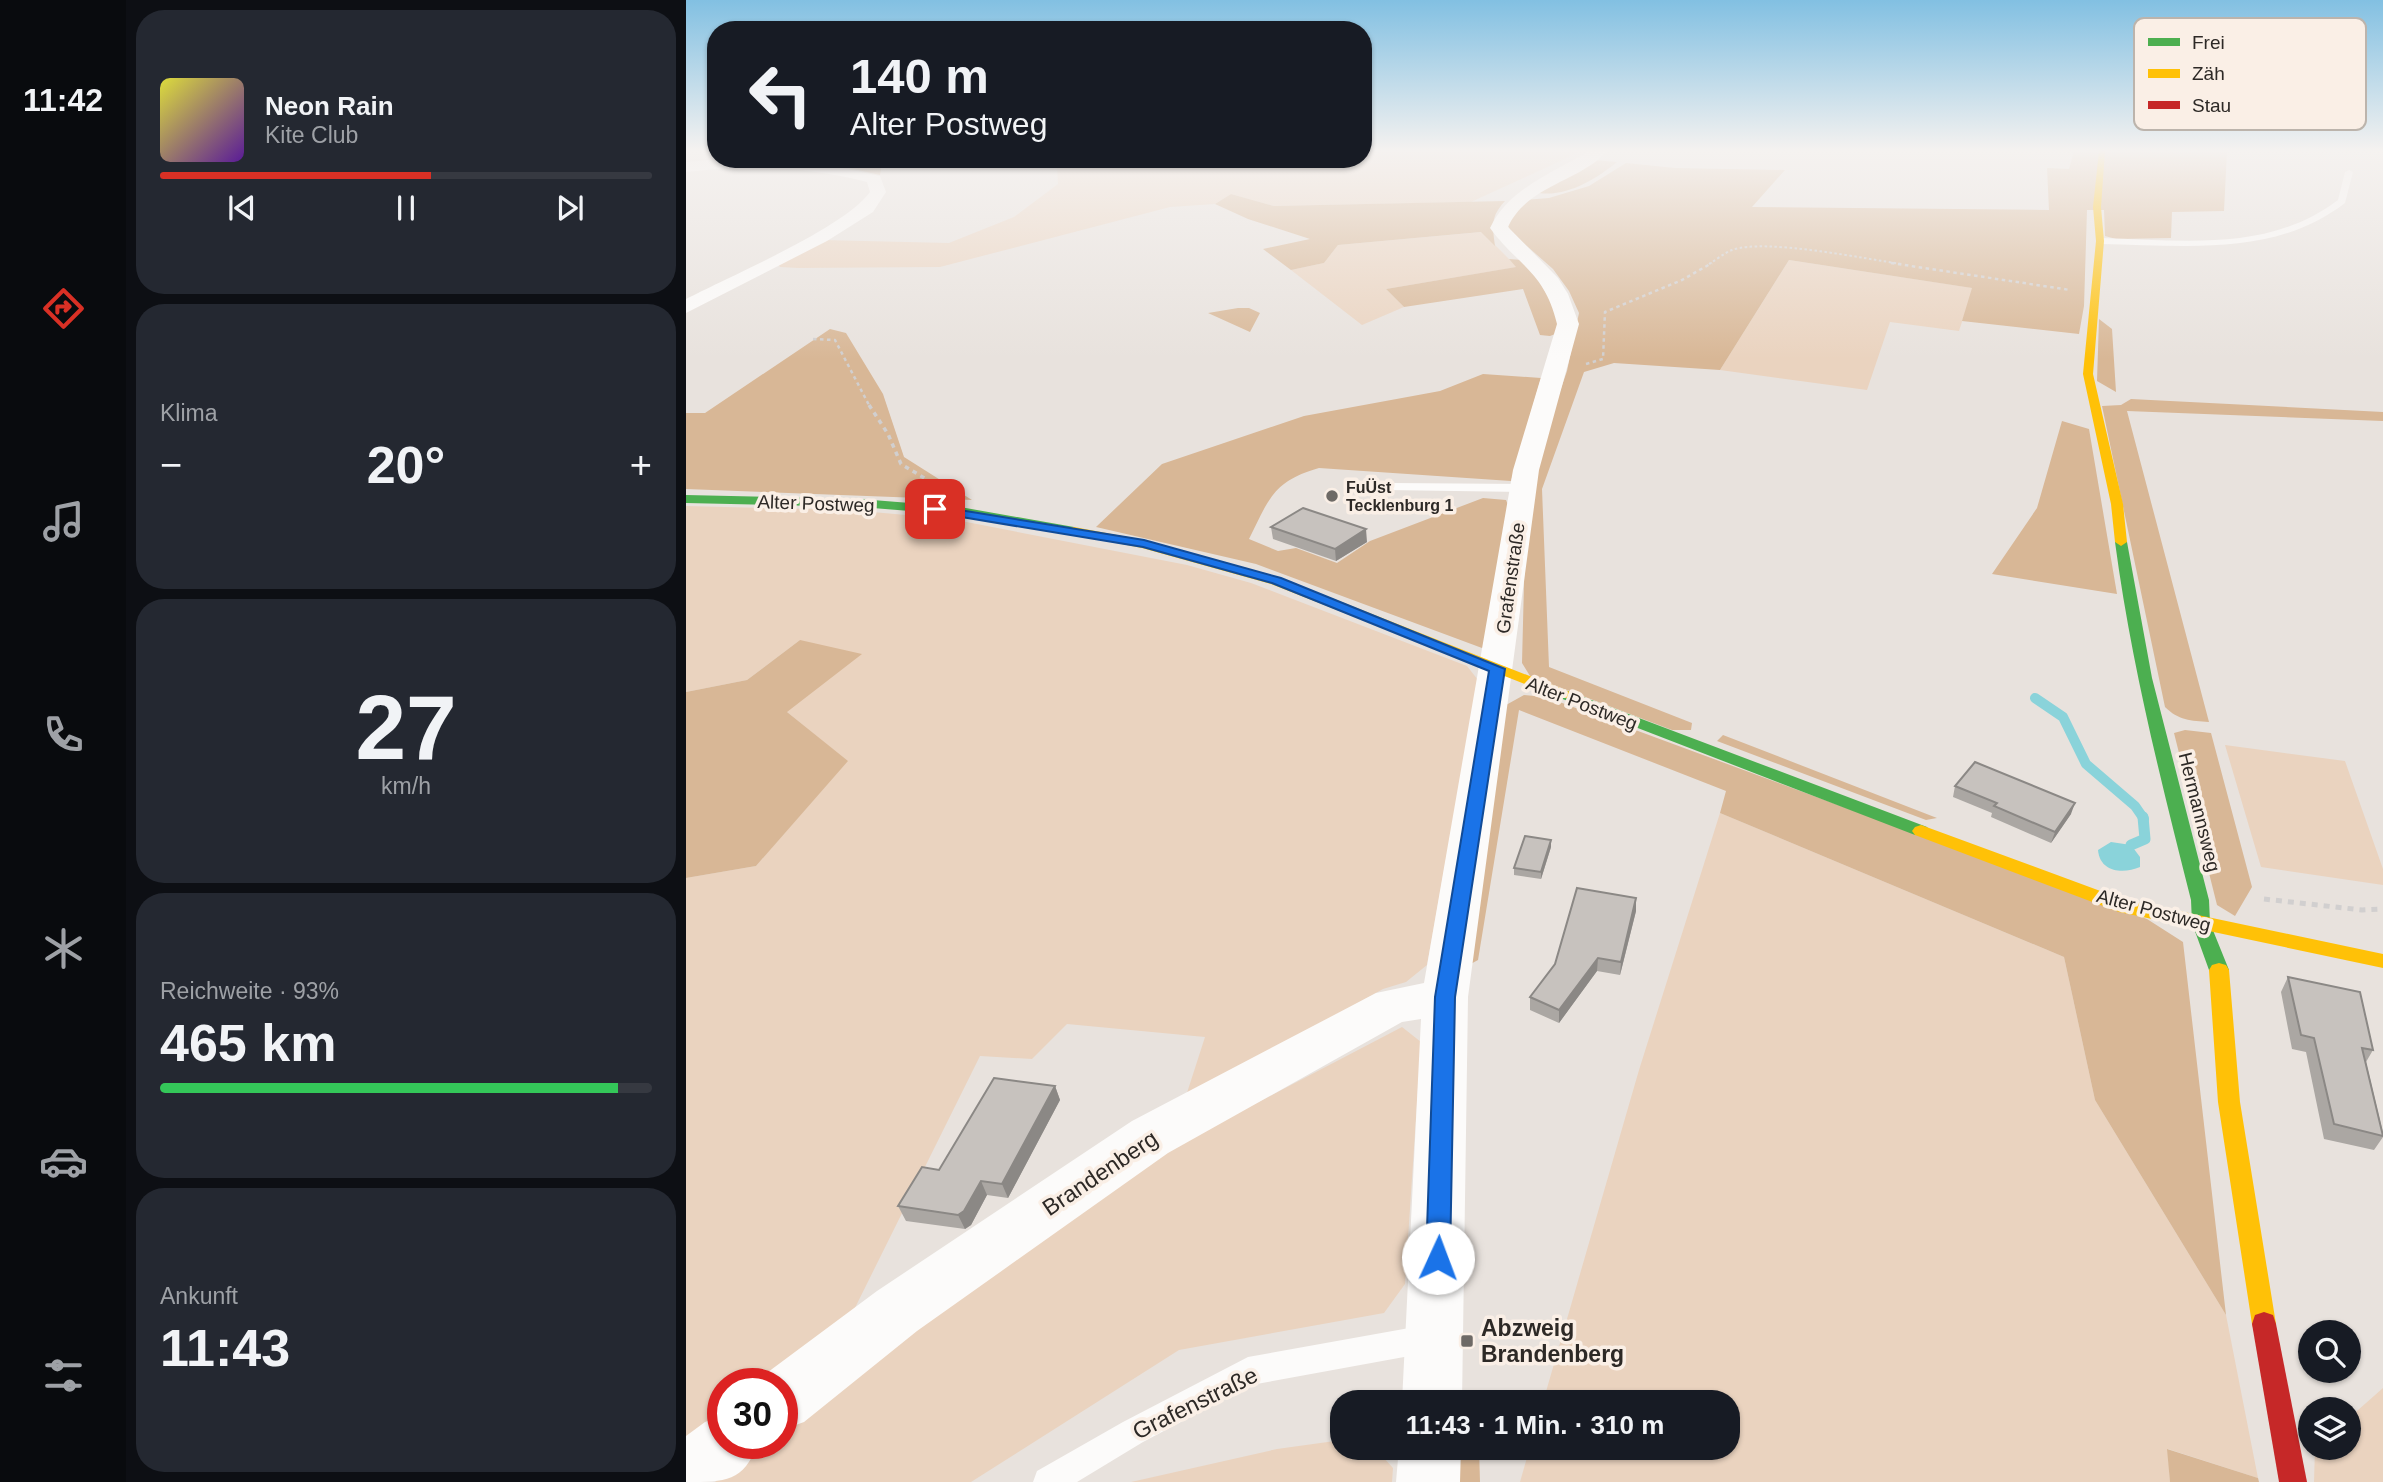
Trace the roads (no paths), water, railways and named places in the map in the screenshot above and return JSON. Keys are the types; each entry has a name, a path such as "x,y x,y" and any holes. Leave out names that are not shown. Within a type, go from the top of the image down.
{"street":[{"path":"686,307 821,237 848,220"},
{"name":"Grafenstraße","path":"1433,1390 1445,997 1526,470 1568,324 1563,300 1548,276 1499,228 1501,220"},
{"name":"Hermannsweg","path":"2098,220 2100,241 2088,374 2117,504 2126,590 2142,668 2200,900 2201,923 2219,968 2229,1102 2273,1384 2293,1482"},
{"name":"Alter Postweg","path":"686,499 860,503 960,512 1144,544 1276,581 1497,669 2119,905 2383,961"},
{"name":"Brandenberg","path":"798,1388 897,1311 1150,1137 1392,1006 1445,997"},
{"path":"686,1476 708,1459"},
{"path":"1428,1482 1429,1460"}],"lane":[{"path":"2100,241 2241,240 2286,232 2314,220"},
{"path":"1391,487 1524,488"},
{"name":"Grafenstraße","path":"1048,1482 1133,1432 1248,1371 1436,1337"}],"water":[{"path":"2111,842 2131,845 2140,857 2140,867 2120,871 2103,863 2098,850"}],"waterway":[{"path":"2035,698 2063,717 2086,764 2135,806 2143,818"},
{"path":"2131,845 2145,839 2143,818"}],"place":[{"name":"FuÜst Tecklenburg 1","path":"1332,496"},
{"name":"Abzweig Brandenberg","path":"1467,1341"}]}
